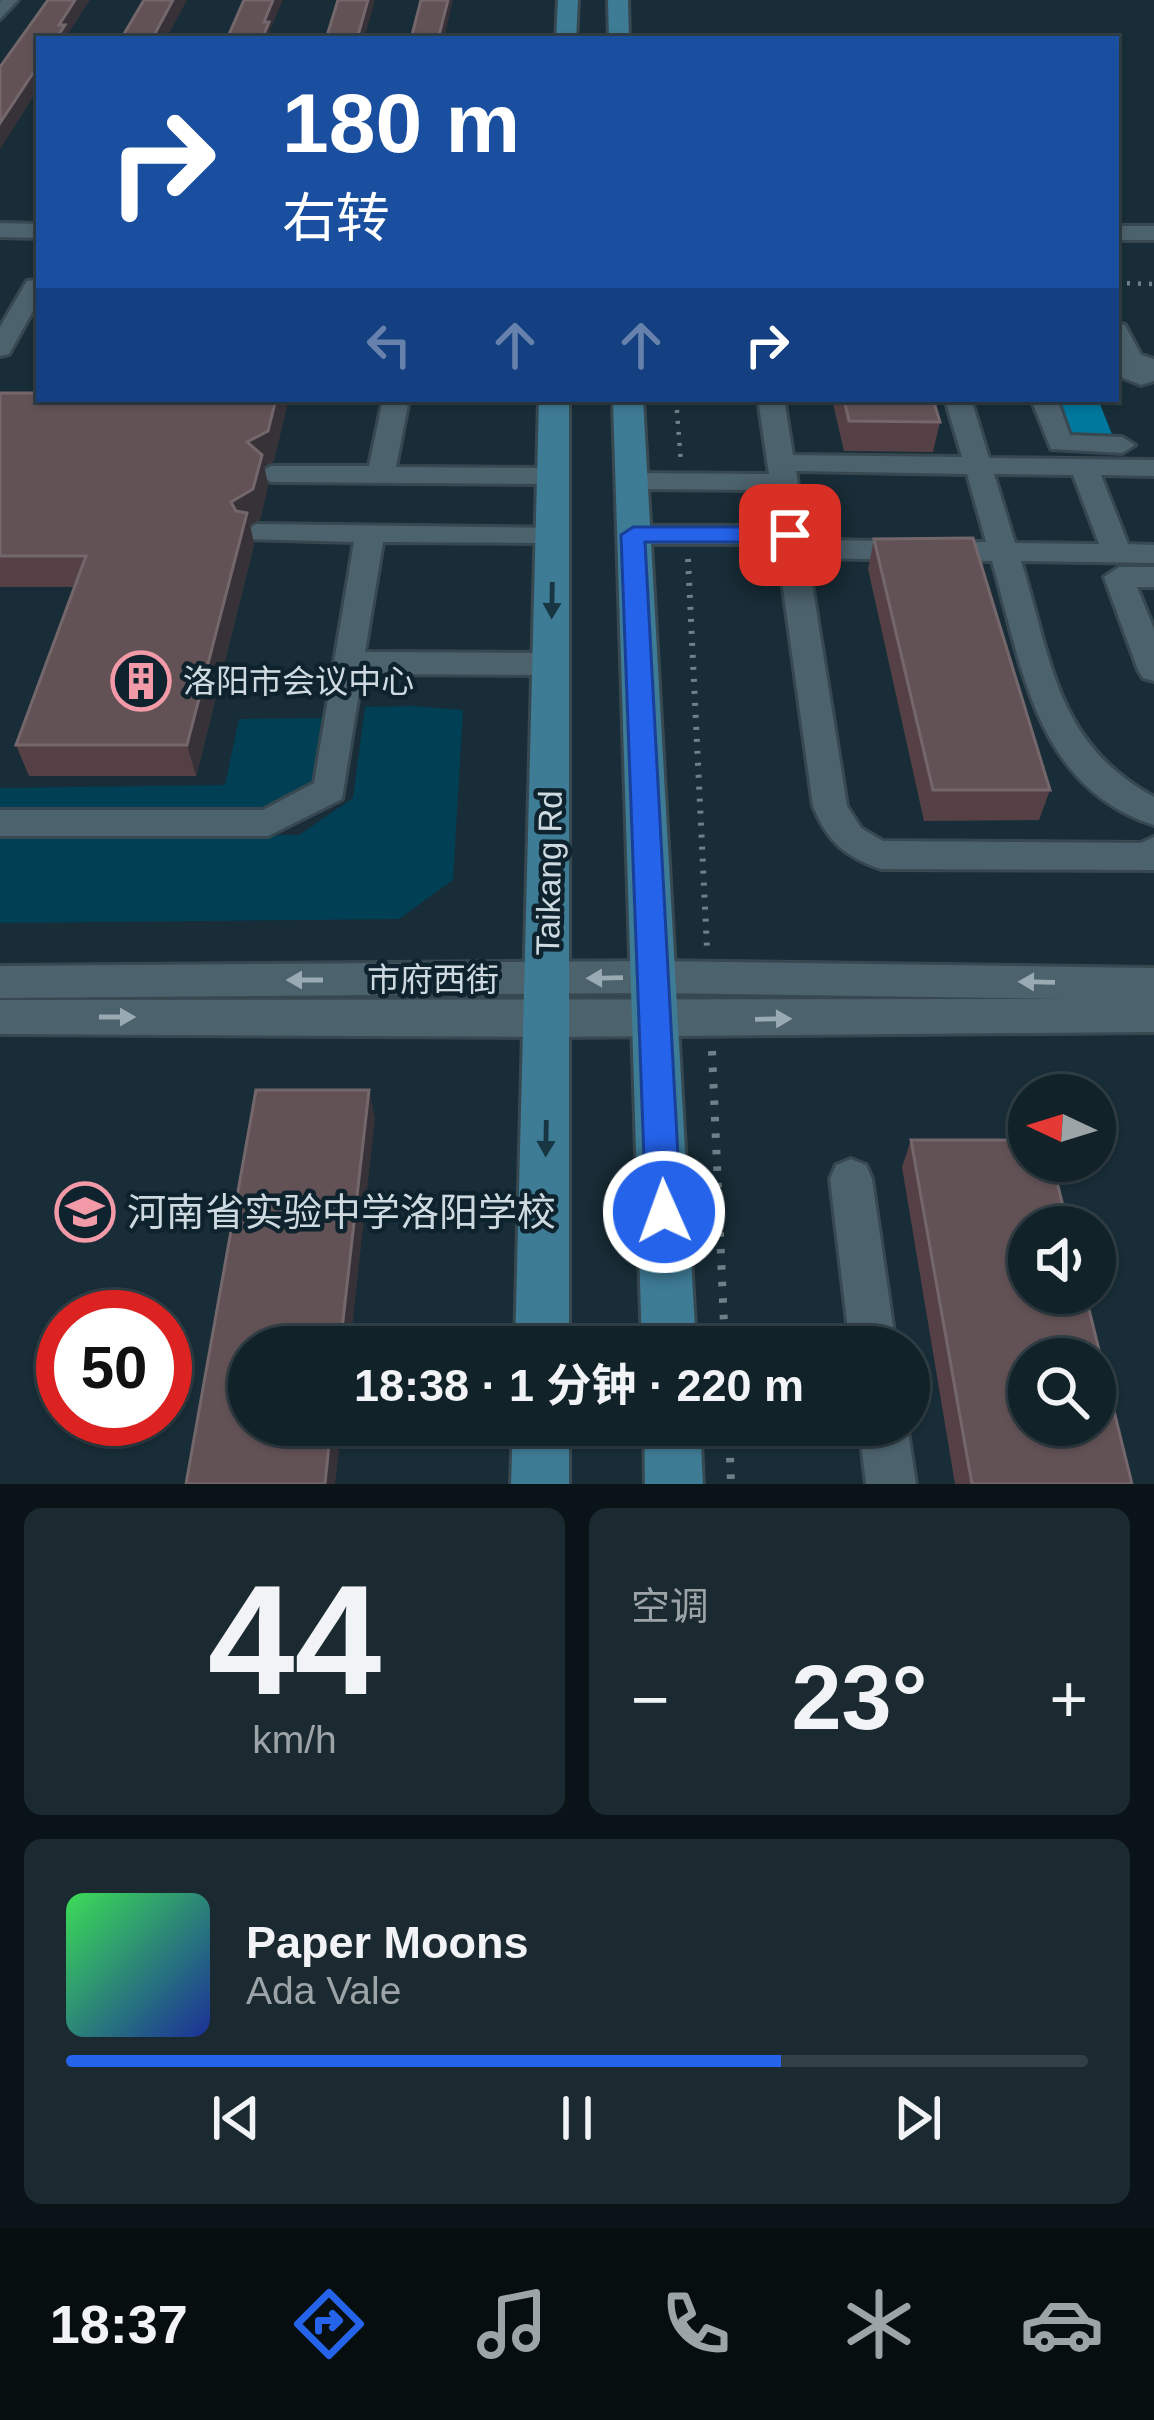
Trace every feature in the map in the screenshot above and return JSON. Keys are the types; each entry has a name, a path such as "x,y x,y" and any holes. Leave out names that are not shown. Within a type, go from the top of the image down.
{"main road":[{"path":"566,36 568,0"},
{"path":"618,0 619,36"},
{"name":"Taikang Rd","path":"542,1326 554,402"},
{"path":"628,402 668,1326"},
{"path":"540,1484 541,1446"},
{"path":"672,1446 674,1484"}],"street":[{"path":"0,14 4,1"},
{"path":"0,220 36,220"},
{"path":"1119,224 1154,224"},
{"path":"0,230 36,231"},
{"path":"1119,233 1154,233"},
{"path":"0,286 36,286"},
{"path":"0,349 36,288"},
{"path":"1119,336 1154,406"},
{"path":"381,475 395,402"},
{"path":"771,402 830,806 838,828 859,848 903,855 1151,856 1154,851"},
{"path":"959,402 1055,724 1086,768 1107,787 1154,812"},
{"path":"1046,402 1060,443 1154,445"},
{"path":"630,481 977,466 1154,468"},
{"path":"1084,467 1117,553"},
{"path":"271,474 554,476"},
{"path":"256,533 553,534"},
{"path":"0,823 268,823 330,790 370,533"},
{"path":"633,535 1154,554"},
{"path":"1154,577 1119,577 1154,670"},
{"path":"348,663 551,664"},
{"name":"市府西街","path":"0,1017 655,998 708,978 1154,984"},
{"name":"市府西街","path":"0,982 548,999"},
{"name":"市府西街","path":"655,998 710,1019 1154,1015"},
{"path":"851,1179 870,1326"},
{"path":"886,1446 891,1484"}],"path":[{"path":"1119,283 1154,284"},
{"path":"676,402 682,481"},
{"path":"686,535 708,978"},
{"path":"710,1019 724,1326"},
{"path":"730,1446 731,1484"}],"shaded area":[{"path":"1060,402 1099,402 1113,437 1073,437"},
{"path":"365,707 463,710 453,880 399,919 0,923 0,836 299,835 353,798"},
{"path":"322,718 312,787 258,812 0,815 0,788 225,785 239,719"}],"building":[{"path":"48,0 75,0 59,25 65,25 58,36 36,36 36,69 0,123 0,67"},
{"path":"144,0 173,0 154,36 123,36"},
{"path":"244,0 273,0 263,36 228,36"},
{"path":"338,0 368,0 358,36 327,36"},
{"path":"421,0 448,0 439,36 412,36"},
{"name":"洛阳市会议中心","path":"0,393 36,393 36,402 275,402 268,431 247,442 262,455 253,489 231,502 236,511 247,513 187,745 16,745 86,556 0,556"},
{"path":"845,402 934,402 940,422 849,421"},
{"path":"973,538 1050,790 933,790 874,539"},
{"path":"256,1090 369,1090 342,1326 228,1326 228,1446 329,1446 325,1484 186,1484"},
{"path":"911,1140 1008,1140 1008,1182 1057,1182 1063,1206 1008,1206 1008,1314 1090,1314 1096,1338 1008,1338 1008,1446 1116,1446 1116,1419 1132,1484 972,1484"}],"place":[{"name":"洛阳市会议中心","path":"141,681"},
{"name":"河南省实验中学洛阳学校","path":"85,1212"}],"route":[{"path":"664,1212 633,535 790,535"}]}
